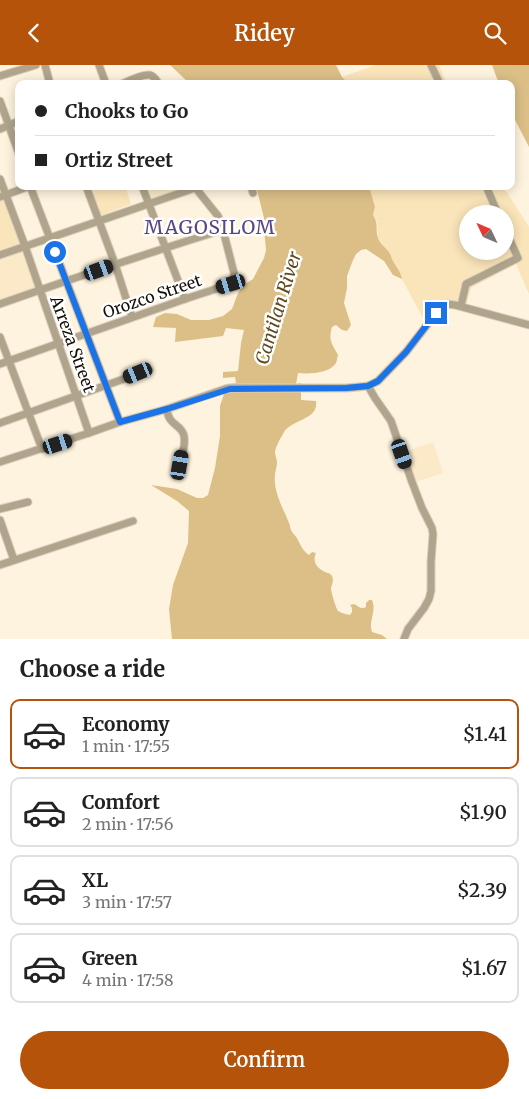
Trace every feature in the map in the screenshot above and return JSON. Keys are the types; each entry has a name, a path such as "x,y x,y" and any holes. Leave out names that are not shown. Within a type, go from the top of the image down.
{"street":[{"path":"0,76 36,65"},
{"path":"45,65 49,80"},
{"path":"99,65 105,80"},
{"path":"431,65 438,80"},
{"path":"132,80 150,75 156,80"},
{"path":"0,101 15,144"},
{"path":"0,129 15,123"},
{"name":"Arreza Street","path":"0,179 3,196 25,246 90,433"},
{"path":"3,196 19,190"},
{"path":"32,190 120,422"},
{"path":"87,190 132,317"},
{"path":"144,190 185,299"},
{"path":"0,255 186,190"},
{"path":"0,304 222,229 215,212 197,190"},
{"path":"488,190 494,205"},
{"name":"Orozco Street","path":"0,364 231,284 234,273 222,229"},
{"path":"462,307 466,284 518,258 514,249"},
{"path":"0,463 120,422 230,389 346,388 368,386 378,381 406,352 444,305 449,304 462,307 529,325"},
{"path":"0,337 42,449"},
{"path":"0,423 149,370"},
{"path":"368,386 391,421 412,482 433,534 431,591 429,599 408,629 404,639"},
{"path":"167,409 168,417 182,430 184,435 185,440 180,465"},
{"path":"0,509 28,501"},
{"path":"0,520 14,560"},
{"path":"0,565 133,521"}],"shaded area":[{"path":"376,65 439,65 445,80 345,80 342,77"},
{"path":"89,190 126,190 131,204 99,216"},
{"path":"146,190 182,190 150,201"},
{"path":"370,190 506,190 529,227 529,294 516,264 471,288 466,305 456,301 445,302 437,307 425,322 402,279 398,267 378,238 377,221 373,216 375,207"},
{"path":"4,199 21,244 0,251 0,201"},
{"path":"23,250 36,288 0,300 0,258"},
{"path":"433,442 443,473 415,482 404,452"}],"water":[{"path":"170,65 336,65 345,80 186,80"},
{"path":"492,65 529,65 529,147 515,120 515,80 498,80"},
{"name":"Cantilan River","path":"257,190 370,190 375,207 373,215 376,221 378,238 390,253 402,279 393,275 384,261 366,249 356,254 347,276 344,303 351,325 347,331 342,330 336,325 332,327 330,336 338,355 336,362 333,367 324,371 298,373 296,384 301,383 301,400 316,401 316,408 308,416 286,429 275,452 277,463 275,481 279,499 291,529 305,552 309,555 312,552 316,553 315,562 318,567 332,576 331,590 338,611 350,615 352,608 350,605 354,604 364,608 369,600 372,600 374,609 371,624 372,632 382,635 387,639 172,639 169,609 173,585 188,543 189,511 151,485 177,489 197,498 203,498 208,495 220,436 220,406 224,394 230,391 230,384 236,383 235,377 223,378 223,372 238,371 244,330 226,328 223,336 175,342 176,328 153,327 156,317 165,313 177,314 191,320 209,320 223,316 232,309 242,286 253,279 264,258 266,250 264,218"}],"district":[{"name":"MAGOSILOM","path":"210,227"}],"route":[{"path":"55,252 120,422 167,409 225,389 346,388 374,384 406,352 436,313"}]}
